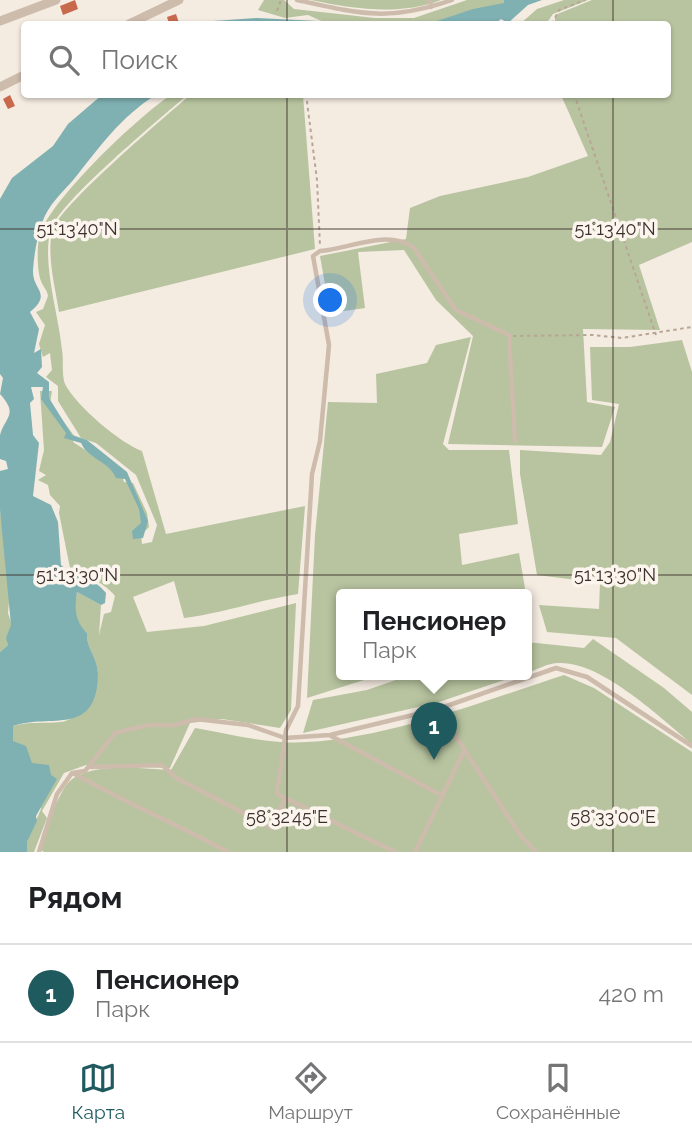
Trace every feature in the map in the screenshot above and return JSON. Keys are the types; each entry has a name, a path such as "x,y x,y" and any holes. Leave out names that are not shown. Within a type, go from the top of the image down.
{"street":[{"path":"0,21 56,0"},
{"path":"135,21 179,0"},
{"path":"0,87 21,76"}],"lane":[{"path":"297,0 356,13 403,15 452,0"},
{"path":"430,0 432,7"},
{"path":"395,852 277,794 285,738 298,706 312,474 320,441 329,345 313,256 320,251 389,240 405,242 419,254 456,310 509,335 515,441"},
{"path":"532,676 556,668 572,670 587,677 692,746"},
{"path":"42,851 57,794 72,773 85,771 89,767 115,733 148,724 175,725 197,719 248,725 285,738 330,735 438,709 521,680"},
{"path":"438,709 520,835 537,852"},
{"path":"330,735 443,796"},
{"path":"415,852 464,751"},
{"path":"89,767 162,765 178,779 272,828 285,798"},
{"path":"72,773 130,805 158,815 228,852"}],"path":[{"path":"277,11 281,0"},
{"path":"554,21 559,10 585,0"},
{"path":"307,98 317,180 320,251"},
{"path":"575,98 656,335"},
{"path":"509,335 593,335 622,338 656,335 692,327"}],"green space":[{"path":"264,0 284,0 294,9 375,18 414,18 467,0 512,0 512,6 454,21 321,21 308,15 285,18 258,10"},
{"path":"311,0 441,0 409,8 376,9"},
{"path":"564,0 588,0 553,14 548,21 523,21 537,9"},
{"path":"592,0 692,0 692,242 639,265 660,330 583,329 587,402 615,407 602,447 448,444 473,336 436,300 404,250 358,252 365,308 330,313 320,256 406,239 410,208 440,196 528,177 588,156 562,98 671,98 671,21 555,21 555,15"},
{"path":"167,98 184,98 91,180 51,229 48,242 49,272 63,354 64,378 66,386 90,414 111,432 142,451 166,534 305,506 298,594 184,618 174,581 133,597 147,632 204,626 296,603 291,710 280,728 222,719 190,723 170,768 86,765 64,773 42,811 47,818 34,852 27,852 27,842 41,809 31,763 13,741 13,726 61,722 76,716 82,710 92,696 98,673 87,633 77,619 77,592 101,605 99,635 104,614 111,612 115,596 85,567 70,568 59,513 60,506 50,495 48,485 38,480 46,475 39,471 44,450 40,391 52,391 50,403 75,437 73,442 121,473 124,482 133,483 147,513 149,527 141,535 142,544 152,542 157,525 136,475 96,443 81,438 58,401 58,386 46,377 52,370 50,353 43,357 39,344 45,325 36,312 43,309 48,296 39,272 39,238 45,223 76,182 118,139"},
{"path":"187,98 303,98 315,249 59,312 50,251 52,231 73,203 114,162"},
{"path":"471,337 443,444 449,450 509,450 518,524 459,534 462,565 519,553 525,589 336,589 336,680 364,680 307,698 315,535 328,402 377,403 376,374 427,363 436,345"},
{"path":"682,340 692,372 692,695 616,638 547,632 539,605 599,609 600,583 537,575 520,474 520,450 601,455 610,442 619,404 592,400 590,347 630,347"},
{"path":"0,510 10,589 8,613 12,625 7,638 8,645 0,652"},
{"path":"593,639 664,688 692,712 692,744 647,706 611,680 592,671 558,663 532,671 532,643 584,648"},
{"path":"564,675 594,688 692,752 692,852 44,852 38,848 64,788 77,776 117,768 171,770 195,728 280,742 348,738 461,709"},
{"path":"396,680 504,680 436,703 303,733 313,700 367,690"}],"water":[{"path":"504,0 542,0 528,5 510,21 437,21 473,9 504,3"},
{"path":"257,18 319,21 213,21"},
{"path":"98,98 151,98 111,133 48,210 37,240 33,270 41,296 37,306 30,312 39,329 34,353 41,349 42,367 37,373 49,382 49,398 72,435 87,440 127,472 148,521 143,538 133,539 132,531 141,523 139,509 125,479 116,478 109,468 88,453 81,443 64,438 66,433 41,399 43,387 31,387 34,399 30,403 33,435 39,443 33,496 51,505 58,522 61,565 96,584 106,593 105,603 101,605 77,592 78,619 87,633 98,674 96,694 90,707 69,719 13,726 13,741 26,746 32,763 49,765 51,775 57,779 36,816 37,821 27,842 27,852 0,852 0,652 8,645 6,638 11,625 0,510 0,471 8,469 6,461 0,459 0,435 10,411 0,394 3,378 0,374 0,199 12,178 53,146 68,124"}],"building":[{"path":"75,0 78,9 63,15 60,6"},
{"path":"176,14 178,21 168,21 167,17"},
{"path":"10,95 15,106 8,109 3,99"}],"place":[{"name":"Пенсионер","path":"434,760"}]}
